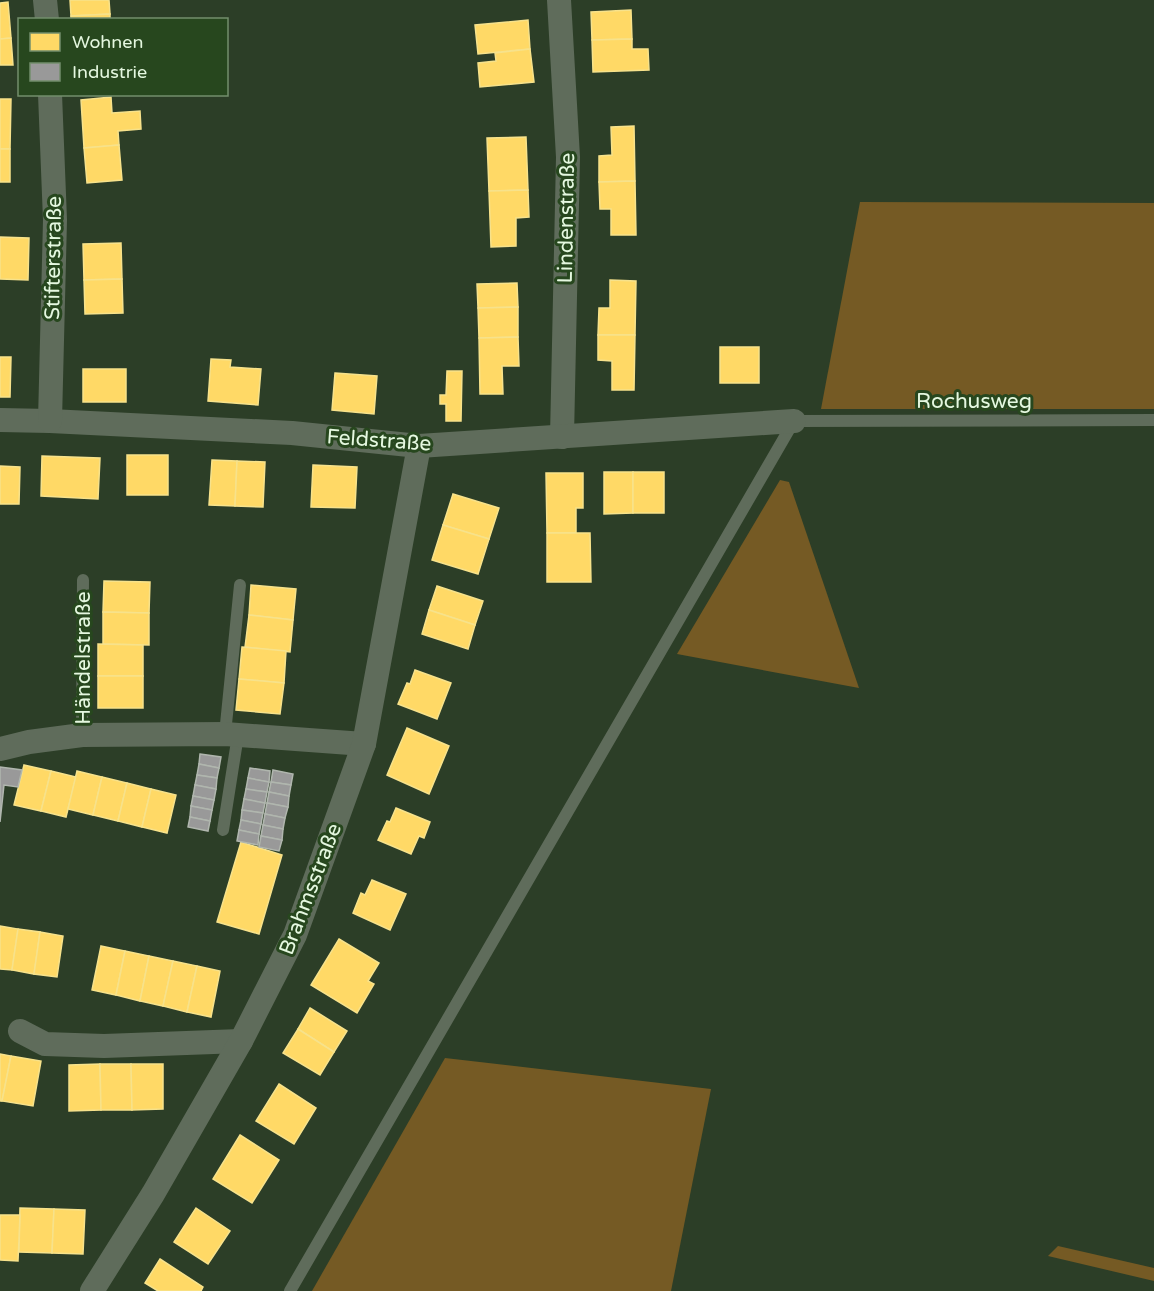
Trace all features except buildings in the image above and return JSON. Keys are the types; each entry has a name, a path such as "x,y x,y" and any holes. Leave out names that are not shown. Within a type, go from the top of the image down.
{"street":[{"path":"45,0 46,18"},
{"name":"Lindenstraße","path":"559,0 568,157 562,436"},
{"name":"Stifterstraße","path":"50,96 55,220 50,421"},
{"name":"Feldstraße","path":"0,420 292,433 419,446 794,421"},
{"name":"Brahmsstraße","path":"92,1291 153,1194 241,1041 295,935 364,744 419,446"},
{"name":"Händelstraße","path":"0,749 29,742 82,735 232,734 364,744"},
{"path":"20,1030 45,1044 104,1046 241,1041"}],"lane":[{"name":"Rochusweg","path":"794,421 1154,420"},
{"path":"290,1291 794,421"},
{"name":"Händelstraße","path":"82,735 84,580"},
{"path":"223,830 232,734 240,585"}],"shaded area":[{"path":"860,202 1154,203 1154,409 821,409"},
{"path":"780,480 789,482 859,688 677,654"},
{"path":"445,1058 711,1089 671,1291 312,1291"},
{"path":"1058,1246 1154,1268 1154,1281 1048,1256"}]}
